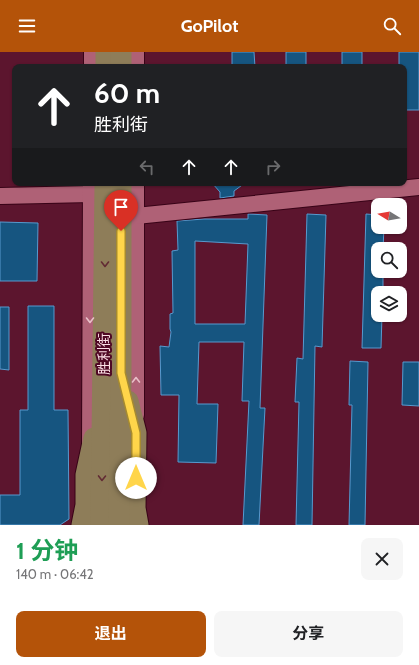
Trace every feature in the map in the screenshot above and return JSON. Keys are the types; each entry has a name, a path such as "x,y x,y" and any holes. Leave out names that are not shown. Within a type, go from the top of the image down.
{"main road":[{"path":"106,52 106,64"},
{"path":"121,52 121,64"},
{"name":"胜利街","path":"119,525 121,186"},
{"name":"胜利街","path":"96,187 104,407 101,525"},
{"path":"121,373 136,433 136,508 138,525"},
{"path":"82,525 86,505 86,475 90,450 104,407"}],"street":[{"path":"92,52 92,64"},
{"path":"136,52 136,64"},
{"path":"136,186 136,433"},
{"path":"0,196 96,187 90,450"},
{"path":"136,216 419,188"}],"building":[{"path":"232,52 254,52 255,64 232,64"},
{"path":"286,52 306,52 306,64 286,64"},
{"path":"342,52 362,52 362,64 342,64"},
{"path":"399,52 419,52 419,110 407,110 407,64 399,64"},
{"path":"215,186 241,186 234,191 234,196 220,198 220,192"},
{"path":"248,214 267,215 260,408 265,408 259,525 243,525 249,401 242,401 244,342 199,342 197,404 218,404 216,463 178,462 179,395 161,395 160,346 169,347 171,332 170,314 173,313 172,251 178,250 177,221 204,219 248,219","holes":["195,241 248,244 245,324 195,324"]},
{"path":"307,214 326,215 322,347 315,346 312,525 296,525 299,402 295,402 297,358 303,359"},
{"path":"366,214 371,214 371,234 384,234 383,242 371,242 371,278 383,278 383,286 371,286 371,322 382,322 381,348 362,348"},
{"path":"0,222 38,223 37,281 0,281"},
{"path":"28,306 54,306 54,410 68,410 69,519 60,525 0,525 0,495 20,495 20,410 28,410"},
{"path":"0,307 9,307 9,370 0,369"},
{"path":"350,361 368,362 365,525 349,525 352,405 349,405"},
{"path":"403,362 419,362 419,406 402,405"}],"route":[{"path":"121,231 121,373 136,433 136,478"}]}
